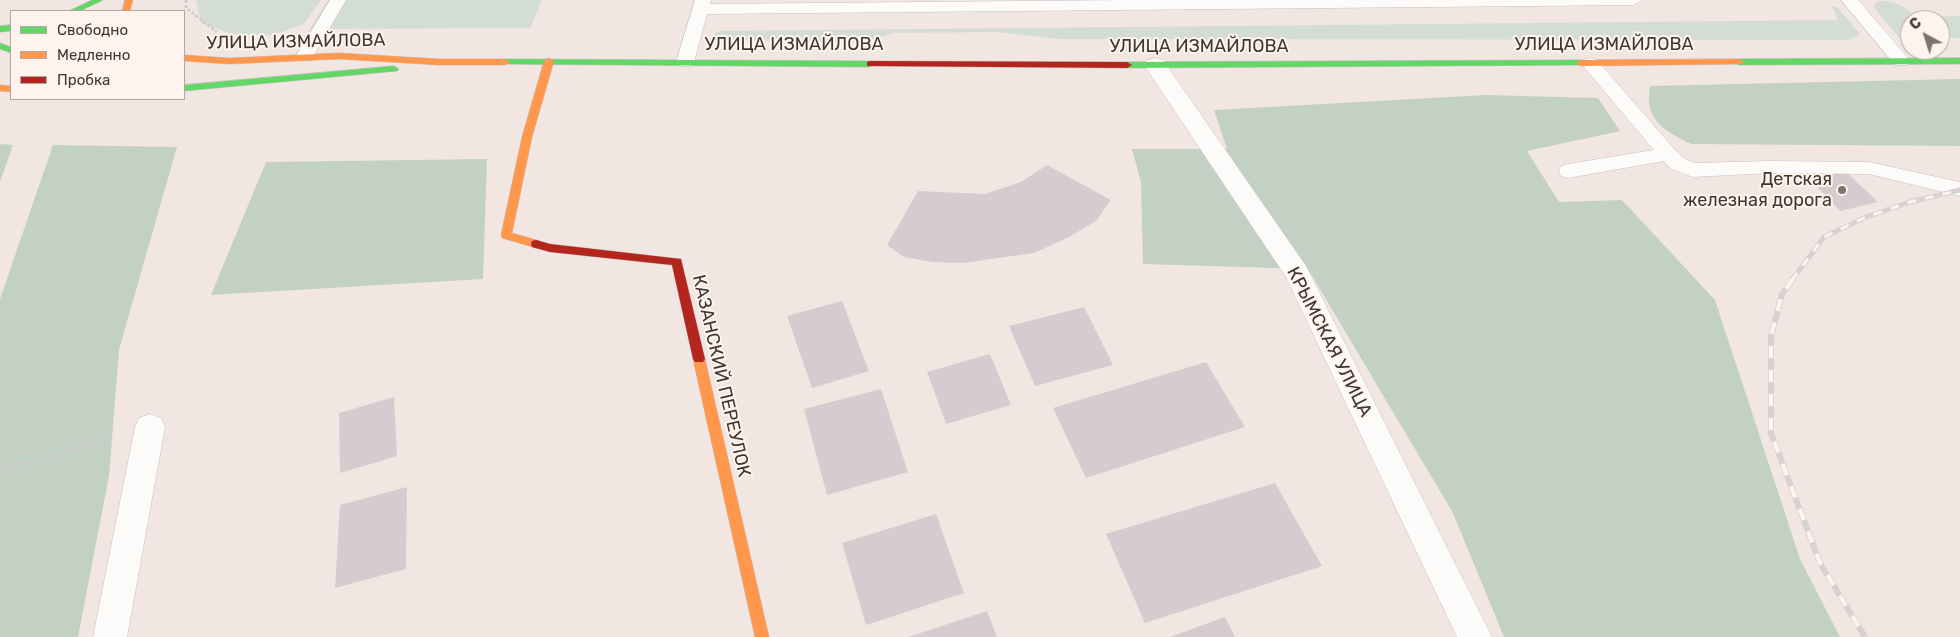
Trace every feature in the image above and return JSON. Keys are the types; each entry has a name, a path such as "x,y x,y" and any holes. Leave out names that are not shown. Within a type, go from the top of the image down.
{"main road":[{"path":"75,10 99,0"},
{"name":"УЛИЦА ИЗМАЙЛОВА","path":"185,58 205,62 305,56 366,56 439,62 1155,64 1960,61"},
{"name":"КАЗАНСКИЙ ПЕРЕУЛОК","path":"549,61 527,137 506,235 550,248 677,262 762,637"},
{"name":"УЛИЦА ИЗМАЙЛОВА","path":"185,88 358,75 439,62"},
{"name":"УЛИЦА ИЗМАЙЛОВА","path":"185,80 217,84"}],"street":[{"name":"КРЫМСКАЯ УЛИЦА","path":"1155,64 1297,273 1474,637"},
{"path":"110,637 150,427"}],"lane":[{"path":"305,56 338,0"},
{"path":"685,62 701,5 1634,0"},
{"path":"1849,0 1901,61"},
{"path":"1590,63 1668,154 1678,164 1692,170 1770,167 1869,168 1960,189"},
{"path":"1568,171 1668,154"}],"path":[{"path":"0,470 150,427"}],"shaded area":[{"path":"196,0 321,0 304,24 273,35 232,34 201,23"},
{"path":"328,0 542,0 530,28 310,29"},
{"path":"1879,1 1890,2 1909,10 1900,10 1900,38 1899,38 1873,6"},
{"path":"1832,6 1837,7 1860,34 1849,40 1059,39 997,32 894,33 862,42 717,40 714,38 714,34 719,31 1838,20"},
{"path":"1950,16 1960,16 1960,38 1950,38"}],"green space":[{"path":"1960,79 1960,146 1691,144 1672,134 1658,123 1650,108 1649,98 1650,86"},
{"path":"1485,95 1598,98 1620,131 1527,151 1559,202 1622,200 1715,300 1800,559 1840,637 1504,637 1453,513 1308,269 1143,264 1141,182 1132,149 1227,149 1214,110"},
{"path":"0,144 13,145 0,182"},
{"path":"53,145 177,147 119,350 109,476 78,637 0,637 0,299"},
{"path":"487,159 483,279 211,295 266,162"}],"building":[{"path":"1047,165 1111,200 1096,221 1069,237 1034,253 963,263 933,262 904,257 887,245 918,191 985,194 1021,182"},
{"name":"Детская железная дорога","path":"1845,171 1878,202 1840,211 1808,177"},
{"path":"842,301 869,371 812,388 787,316"},
{"path":"1084,307 1113,365 1035,386 1009,326"},
{"path":"990,354 1011,405 946,424 927,372"},
{"path":"1206,362 1245,427 1086,478 1053,408"},
{"path":"881,389 908,472 827,495 804,409"},
{"path":"394,397 397,456 340,473 339,413"},
{"path":"1275,483 1322,566 1145,623 1106,534"},
{"path":"407,487 406,569 335,588 340,505"},
{"path":"936,514 964,593 866,625 842,543"},
{"path":"987,611 997,637 908,637"},
{"path":"1225,617 1235,637 1170,637"}],"railway":[{"path":"1792,280 1824,237 1866,217 1910,202 1960,190"},
{"path":"1793,279 1782,294 1771,336 1771,433 1820,563 1865,637"}],"traffic: fast":[{"path":"75,10 99,0"},
{"path":"0,29 10,28"},
{"path":"0,46 10,50"},
{"path":"1739,62 1960,61"},
{"path":"505,62 870,64"},
{"path":"1127,65 1581,63"},
{"path":"185,88 394,69"}],"traffic: slow":[{"path":"126,10 129,0"},
{"path":"185,58 229,61 339,56 439,62 505,62"},
{"path":"536,244 506,235 527,137 549,61"},
{"path":"1581,63 1739,62"},
{"path":"0,88 10,89"},
{"path":"699,359 762,637"}],"traffic: jam":[{"path":"870,64 1127,65"},
{"path":"536,244 550,248 677,262 699,359"}],"place":[{"name":"Детская железная дорога","path":"1842,190"}]}
